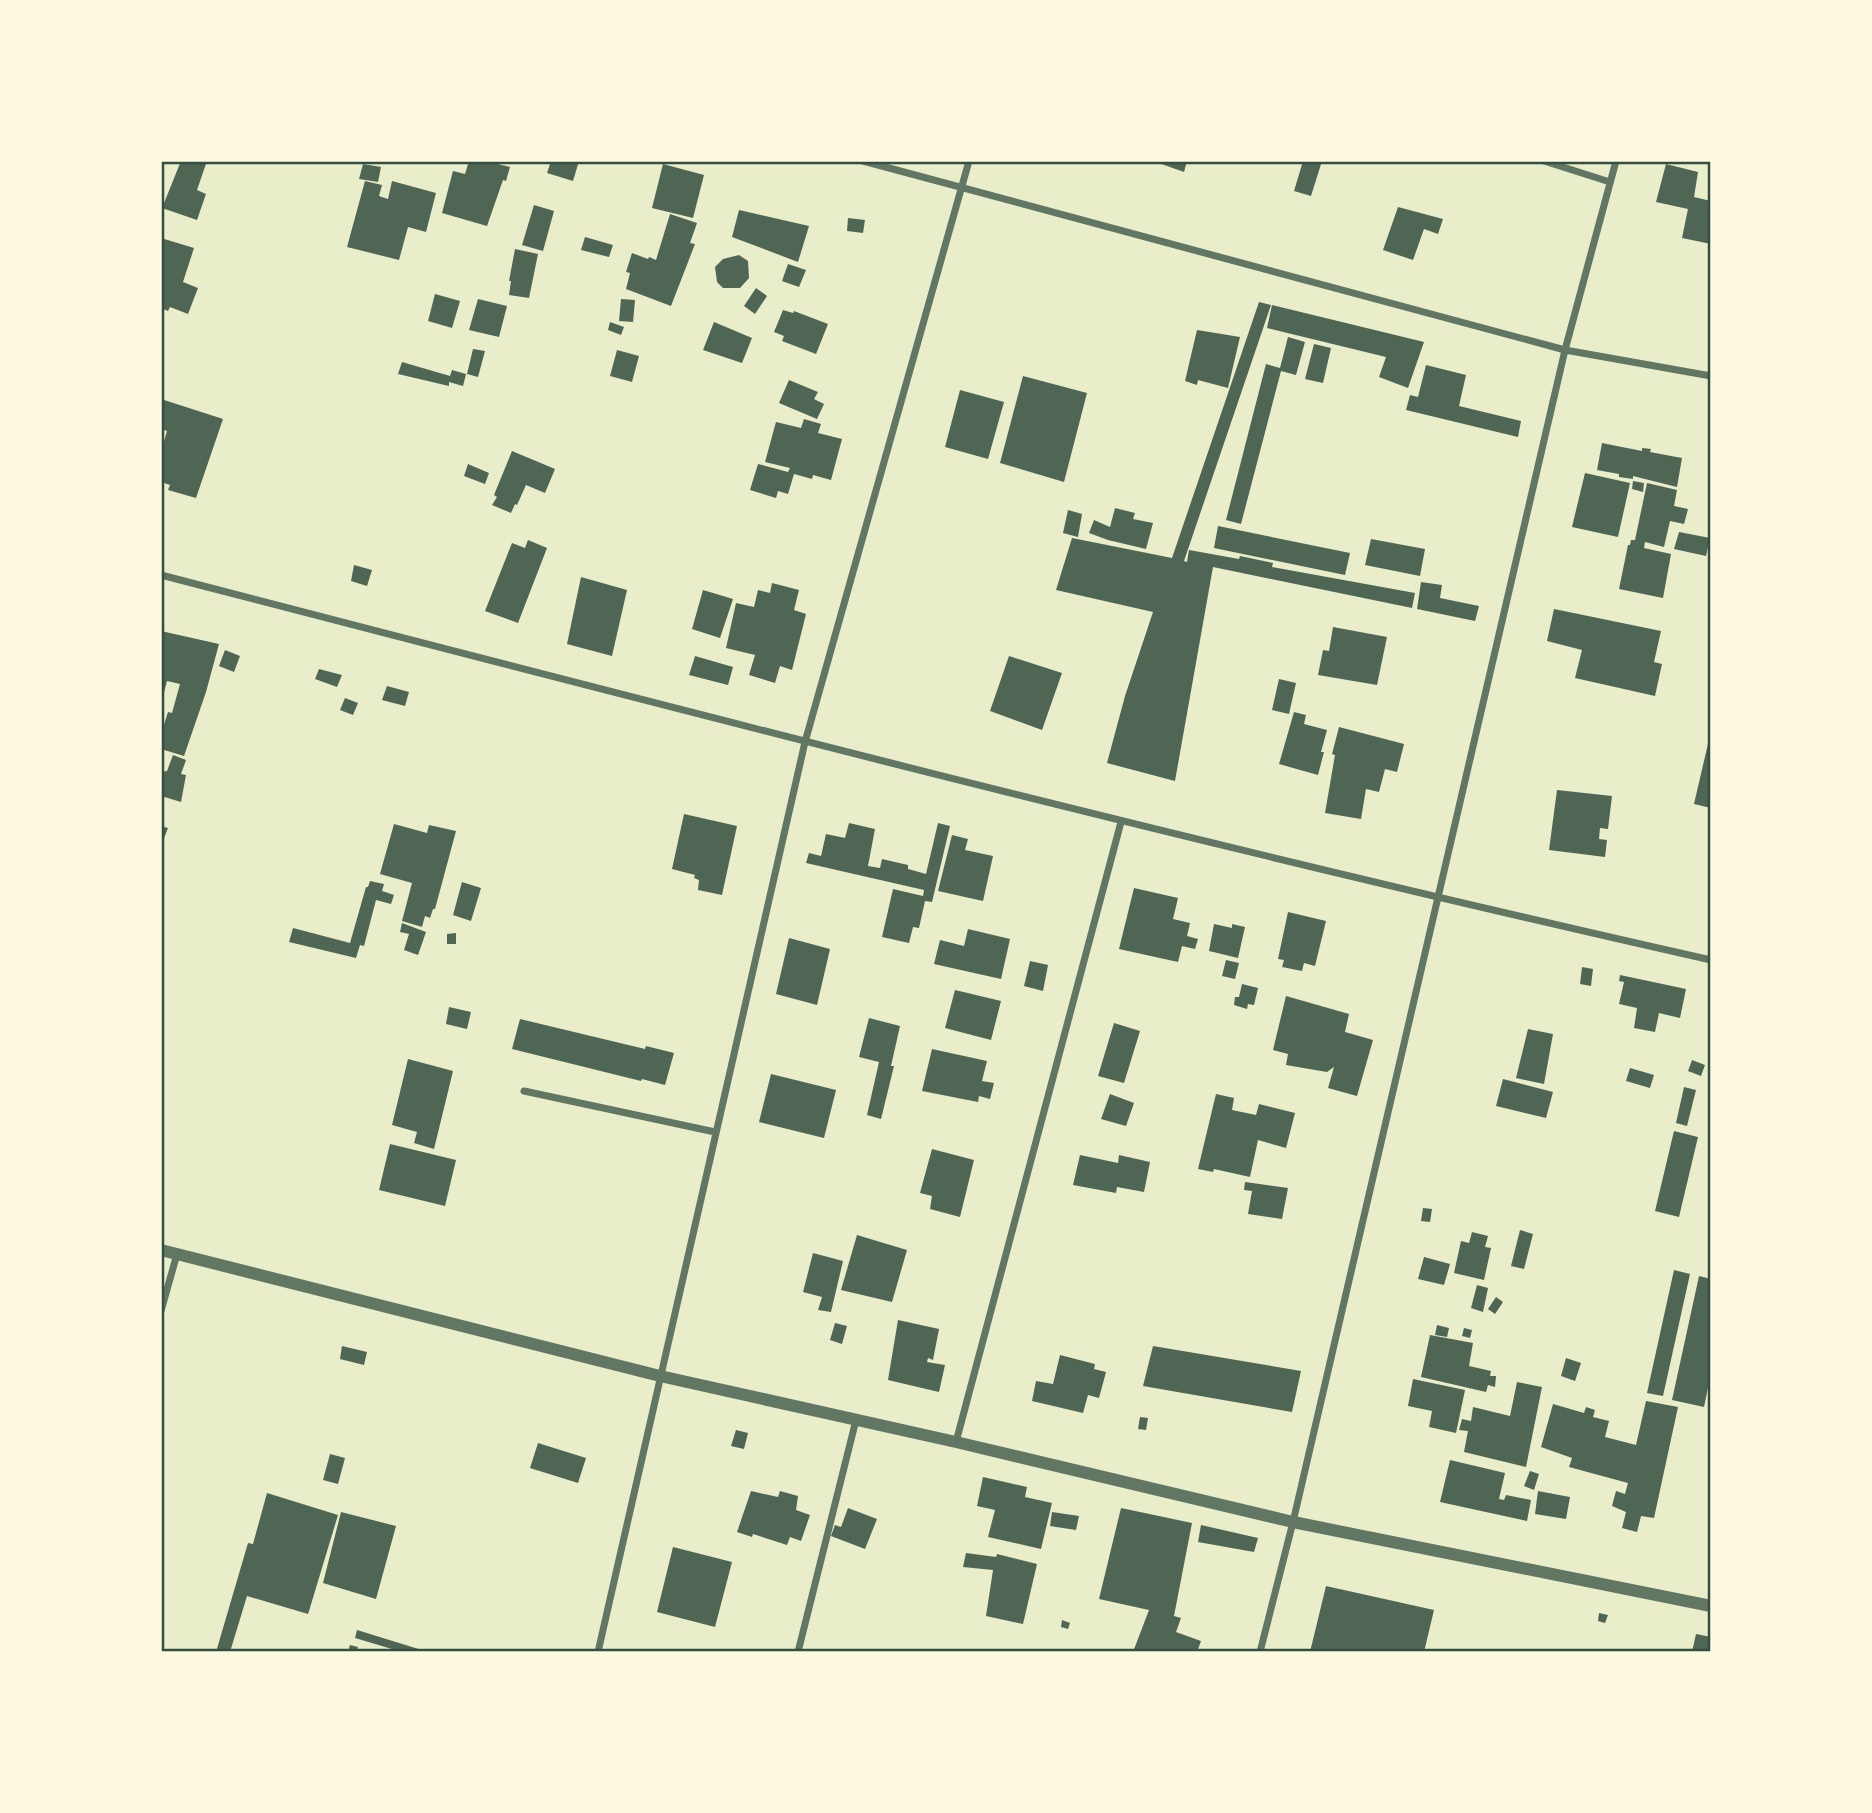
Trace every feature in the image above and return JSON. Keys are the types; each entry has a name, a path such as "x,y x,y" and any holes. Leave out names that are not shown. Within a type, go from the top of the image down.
{"street":[{"path":"863,161 1565,350 1711,376"},
{"path":"598,1652 805,742 969,161"},
{"path":"1544,161 1610,182"},
{"path":"1260,1652 1293,1522 1565,350 1616,161"},
{"path":"161,575 1121,822 1436,898 1711,960"},
{"path":"956,1442 1121,822"},
{"path":"524,1091 715,1132"},
{"path":"161,1250 660,1376 956,1442 1293,1522 1711,1606"},
{"path":"161,1311 177,1254"},
{"path":"798,1652 856,1420"}],"building":[{"path":"181,161 207,161 197,190 206,194 197,220 162,208"},
{"path":"469,161 486,161 510,167 487,226 442,213 453,171 465,174"},
{"path":"551,161 579,161 573,181 547,173"},
{"path":"1153,161 1187,161 1184,172"},
{"path":"1303,161 1322,161 1311,196 1294,191"},
{"path":"363,164 381,167 378,182 359,179"},
{"path":"663,164 704,175 693,218 652,208"},
{"path":"1666,164 1698,172 1694,197 1711,201 1711,244 1682,238 1688,209 1656,202"},
{"path":"365,181 382,185 379,196 388,199 392,181 436,193 426,232 408,227 399,260 347,247"},
{"path":"534,205 554,211 543,251 522,245"},
{"path":"1398,207 1443,219 1438,234 1424,229 1413,260 1383,250"},
{"path":"739,210 809,226 798,262 732,237"},
{"path":"670,214 697,223 690,243 695,244 671,306 626,289 630,273 626,272 632,253 656,260"},
{"path":"848,218 865,220 863,233 847,231"},
{"path":"585,237 613,245 609,257 581,250"},
{"path":"161,238 194,248 183,282 198,288 188,314 170,307 168,311 161,308"},
{"path":"515,249 538,254 529,298 509,295"},
{"path":"739,255 748,261 749,278 740,288 723,288 717,282 715,267 723,259"},
{"path":"788,264 806,270 799,287 782,281"},
{"path":"756,288 767,296 755,314 744,306"},
{"path":"435,294 460,301 452,328 428,321"},
{"path":"478,299 507,306 499,337 469,330"},
{"path":"621,299 635,300 633,322 619,321"},
{"path":"1259,302 1271,305 1184,561 1187,562 1189,550 1239,559 1240,556 1273,563 1272,567 1415,593 1412,608 1213,567 1175,781 1107,763 1125,696 1153,612 1056,590 1072,538 1172,558"},
{"path":"1272,305 1424,342 1408,388 1379,377 1386,357 1267,328"},
{"path":"783,310 794,311 828,324 816,354 782,341 784,336 774,332"},
{"path":"610,322 624,327 621,335 608,330"},
{"path":"714,322 752,338 742,363 703,350"},
{"path":"1197,330 1240,337 1228,388 1198,380 1197,385 1185,381"},
{"path":"1288,337 1305,342 1296,375 1281,371 1241,524 1226,520 1266,364 1280,368"},
{"path":"1314,344 1331,348 1323,383 1305,379"},
{"path":"473,349 485,351 478,377 467,374"},
{"path":"617,350 639,356 632,382 610,376"},
{"path":"402,362 450,376 452,370 466,374 463,386 449,382 449,386 398,374"},
{"path":"1426,365 1466,375 1459,406 1521,421 1518,437 1406,410 1410,395 1418,397"},
{"path":"1023,376 1087,393 1064,482 1000,463"},
{"path":"789,380 818,392 814,399 824,404 817,419 779,403"},
{"path":"960,390 1004,402 988,459 945,447"},
{"path":"161,399 223,419 196,498 168,490 170,485 161,482 161,452 167,431 161,429"},
{"path":"804,419 821,424 818,433 842,439 831,480 794,474 788,494 778,491 776,498 750,490 758,464 788,472 790,468 765,462 776,422 801,428"},
{"path":"1602,443 1642,451 1642,448 1651,449 1650,452 1682,458 1677,487 1633,476 1633,479 1619,477 1619,474 1597,470"},
{"path":"512,451 555,469 545,493 526,485 511,513 492,505"},
{"path":"468,464 489,473 485,484 464,476"},
{"path":"1585,473 1630,483 1618,537 1572,527"},
{"path":"1633,481 1644,483 1643,492 1632,489"},
{"path":"1647,483 1677,490 1674,506 1688,509 1684,524 1670,521 1664,547 1645,542 1644,548 1671,554 1663,598 1619,589 1628,545 1631,540 1635,540"},
{"path":"1115,508 1135,513 1133,519 1153,523 1146,549 1089,533 1094,520 1110,527"},
{"path":"1068,510 1082,514 1078,537 1063,533"},
{"path":"1218,526 1350,553 1345,575 1214,548"},
{"path":"1679,532 1710,538 1706,556 1674,549"},
{"path":"1371,539 1425,549 1420,576 1365,565"},
{"path":"528,540 547,548 518,623 485,611 512,543 525,548"},
{"path":"354,565 372,570 367,586 351,581"},
{"path":"581,577 627,590 612,656 567,644"},
{"path":"1421,582 1442,585 1440,598 1479,606 1475,621 1417,609"},
{"path":"772,583 799,590 794,610 806,614 792,670 780,666 775,683 749,675 755,655 726,648 736,603 754,607 758,590 770,593"},
{"path":"703,590 733,599 720,638 692,629"},
{"path":"1554,609 1661,631 1654,662 1662,664 1655,696 1575,678 1582,650 1547,641"},
{"path":"1333,627 1387,637 1377,685 1318,675 1323,650 1329,651"},
{"path":"161,631 219,644 184,756 161,749 161,734 168,712 172,713 180,684 167,681 161,704"},
{"path":"225,650 240,656 234,672 219,666"},
{"path":"695,656 733,667 728,685 689,675"},
{"path":"1009,656 1062,673 1042,730 990,711"},
{"path":"319,669 342,675 337,687 315,679"},
{"path":"1279,679 1296,683 1289,714 1272,710"},
{"path":"387,686 409,692 405,706 382,700"},
{"path":"345,698 358,703 353,715 340,710"},
{"path":"1294,712 1306,715 1304,724 1327,730 1318,775 1279,764"},
{"path":"1339,727 1404,744 1397,772 1385,769 1379,792 1366,789 1361,819 1325,813 1335,755 1332,754"},
{"path":"1711,735 1711,808 1694,804"},
{"path":"173,755 186,760 181,774 186,775 181,802 161,796 161,772 167,771"},
{"path":"1557,790 1612,796 1608,829 1600,828 1599,839 1607,840 1605,857 1549,850"},
{"path":"684,814 737,826 722,895 698,890 699,880 694,878 695,875 672,869"},
{"path":"849,823 875,829 868,866 880,868 882,859 908,865 908,869 926,874 938,823 950,826 932,902 925,901 919,928 913,927 909,943 882,937 893,889 923,896 924,890 806,863 809,853 821,856 826,834 845,838"},
{"path":"394,824 427,833 429,825 456,831 435,909 430,918 425,916 422,927 402,921 412,883 380,874"},
{"path":"161,826 168,828 161,846"},
{"path":"952,835 968,839 965,850 993,856 983,901 938,891"},
{"path":"370,881 384,884 382,891 394,895 391,904 376,900 364,946 360,945 356,958 289,942 293,928 350,943"},
{"path":"462,882 481,888 471,921 453,915"},
{"path":"1134,888 1178,898 1173,919 1190,923 1187,936 1198,939 1195,949 1182,946 1178,962 1119,949"},
{"path":"1288,912 1326,921 1315,966 1304,963 1302,971 1282,967 1284,960 1278,959"},
{"path":"402,923 426,932 418,955 404,950 409,934 400,932"},
{"path":"1214,924 1232,928 1232,924 1245,927 1238,958 1209,951"},
{"path":"968,929 1010,939 1001,979 934,964 940,940 964,946"},
{"path":"456,933 456,944 447,944 447,934"},
{"path":"789,938 830,949 817,1005 776,994"},
{"path":"1226,960 1239,963 1235,979 1222,976"},
{"path":"1030,961 1048,965 1043,991 1024,986"},
{"path":"1582,967 1593,969 1591,986 1580,984"},
{"path":"1620,975 1686,989 1680,1018 1659,1013 1655,1032 1634,1028 1637,1008 1619,1004 1624,982 1619,981"},
{"path":"1242,984 1258,988 1254,1005 1248,1004 1247,1009 1234,1005"},
{"path":"955,990 1001,1001 991,1040 945,1028"},
{"path":"1286,996 1349,1014 1345,1032 1373,1040 1357,1096 1328,1088 1334,1067 1327,1072 1286,1065 1288,1054 1273,1050"},
{"path":"449,1007 471,1012 467,1029 446,1024"},
{"path":"869,1018 900,1026 891,1066 894,1066 881,1119 867,1115 879,1062 859,1057"},
{"path":"520,1019 645,1049 646,1046 674,1053 665,1085 512,1049"},
{"path":"1114,1023 1140,1031 1124,1083 1098,1076"},
{"path":"1528,1029 1553,1034 1544,1084 1516,1078"},
{"path":"932,1049 987,1061 982,1081 994,1083 990,1099 979,1096 978,1102 922,1091"},
{"path":"408,1059 453,1071 434,1149 414,1143 417,1132 392,1125"},
{"path":"1692,1060 1705,1065 1701,1076 1688,1071"},
{"path":"1630,1068 1654,1075 1650,1088 1626,1081"},
{"path":"771,1074 836,1090 824,1138 759,1122"},
{"path":"1503,1079 1553,1092 1546,1118 1496,1106"},
{"path":"1684,1087 1696,1090 1687,1126 1676,1123"},
{"path":"1110,1094 1134,1103 1126,1126 1101,1119"},
{"path":"1216,1094 1234,1098 1232,1110 1256,1115 1259,1104 1295,1113 1286,1148 1258,1140 1250,1177 1214,1169 1213,1172 1198,1169"},
{"path":"1674,1131 1698,1137 1679,1217 1655,1211"},
{"path":"390,1144 456,1160 445,1206 379,1190"},
{"path":"932,1149 974,1160 960,1217 930,1209 932,1196 920,1193"},
{"path":"1080,1155 1118,1163 1119,1155 1150,1162 1144,1192 1117,1187 1116,1193 1073,1185"},
{"path":"1245,1182 1288,1188 1282,1219 1248,1214 1252,1191 1244,1190"},
{"path":"1423,1208 1432,1209 1430,1222 1421,1221"},
{"path":"1520,1230 1533,1234 1524,1269 1511,1266"},
{"path":"1472,1232 1488,1236 1485,1247 1491,1248 1484,1280 1454,1273 1461,1241 1469,1243"},
{"path":"857,1235 907,1250 892,1302 841,1290"},
{"path":"813,1253 843,1261 831,1312 818,1310 822,1297 803,1292"},
{"path":"1424,1257 1450,1264 1444,1285 1418,1279"},
{"path":"1674,1270 1690,1274 1663,1396 1647,1393"},
{"path":"1699,1276 1711,1279 1711,1373 1704,1407 1672,1400"},
{"path":"1477,1285 1488,1288 1483,1312 1471,1308"},
{"path":"1496,1297 1503,1302 1495,1314 1488,1309"},
{"path":"898,1320 939,1329 933,1360 928,1358 927,1362 945,1365 939,1392 888,1380"},
{"path":"835,1323 847,1326 842,1344 830,1340"},
{"path":"1437,1325 1449,1328 1447,1337 1435,1335"},
{"path":"1464,1328 1472,1330 1470,1338 1462,1336"},
{"path":"1430,1335 1473,1343 1469,1366 1491,1371 1490,1376 1496,1376 1495,1387 1488,1385 1486,1392 1421,1377"},
{"path":"342,1346 367,1352 364,1365 340,1359"},
{"path":"1153,1346 1301,1371 1292,1412 1143,1386"},
{"path":"1060,1355 1095,1364 1094,1369 1106,1372 1099,1398 1088,1395 1083,1413 1032,1401 1036,1381 1053,1384"},
{"path":"1566,1358 1581,1363 1575,1381 1561,1376"},
{"path":"1413,1379 1465,1390 1456,1433 1429,1427 1432,1411 1408,1406"},
{"path":"1517,1382 1542,1387 1526,1467 1464,1452 1468,1431 1459,1430 1462,1419 1471,1421 1473,1407 1510,1416"},
{"path":"1646,1401 1678,1407 1654,1518 1641,1516 1637,1532 1622,1528 1626,1512 1612,1506 1616,1491 1625,1494 1628,1483 1569,1467 1572,1458 1541,1447 1553,1404 1584,1413 1586,1407 1595,1410 1593,1417 1609,1421 1605,1437 1636,1445"},
{"path":"1140,1417 1148,1418 1146,1430 1138,1429"},
{"path":"736,1430 748,1433 744,1449 731,1446"},
{"path":"538,1443 586,1458 578,1483 530,1468"},
{"path":"330,1454 345,1458 338,1484 323,1480"},
{"path":"1450,1460 1505,1473 1499,1499 1504,1500 1506,1495 1531,1500 1527,1521 1440,1502"},
{"path":"1530,1471 1539,1474 1534,1490 1524,1486"},
{"path":"983,1477 1027,1487 1025,1497 1052,1503 1041,1549 988,1537 995,1510 977,1506"},
{"path":"751,1491 778,1497 780,1491 798,1496 796,1510 810,1515 801,1541 790,1537 787,1545 737,1532"},
{"path":"1538,1491 1570,1497 1566,1519 1535,1514"},
{"path":"267,1493 338,1515 309,1611 308,1614 247,1596 230,1652 216,1652 248,1543 253,1544"},
{"path":"848,1508 877,1519 865,1549 831,1536 835,1525 841,1527"},
{"path":"1121,1508 1192,1523 1174,1616 1181,1618 1176,1632 1201,1641 1197,1652 1133,1652 1149,1610 1099,1599"},
{"path":"341,1512 396,1526 376,1599 323,1583"},
{"path":"1052,1512 1079,1516 1076,1530 1050,1526"},
{"path":"1201,1525 1258,1538 1254,1552 1198,1542"},
{"path":"673,1547 732,1562 715,1627 657,1612"},
{"path":"966,1553 996,1557 997,1554 1037,1564 1023,1624 986,1616 993,1570 963,1567"},
{"path":"1326,1586 1434,1610 1424,1652 1310,1652"},
{"path":"1599,1613 1608,1615 1605,1623 1598,1621"},
{"path":"1062,1620 1070,1623 1068,1629 1061,1627"},
{"path":"357,1630 425,1652 402,1652 355,1638"},
{"path":"1696,1634 1711,1637 1711,1652 1692,1652"},
{"path":"350,1645 358,1647 357,1652 348,1652"}]}
